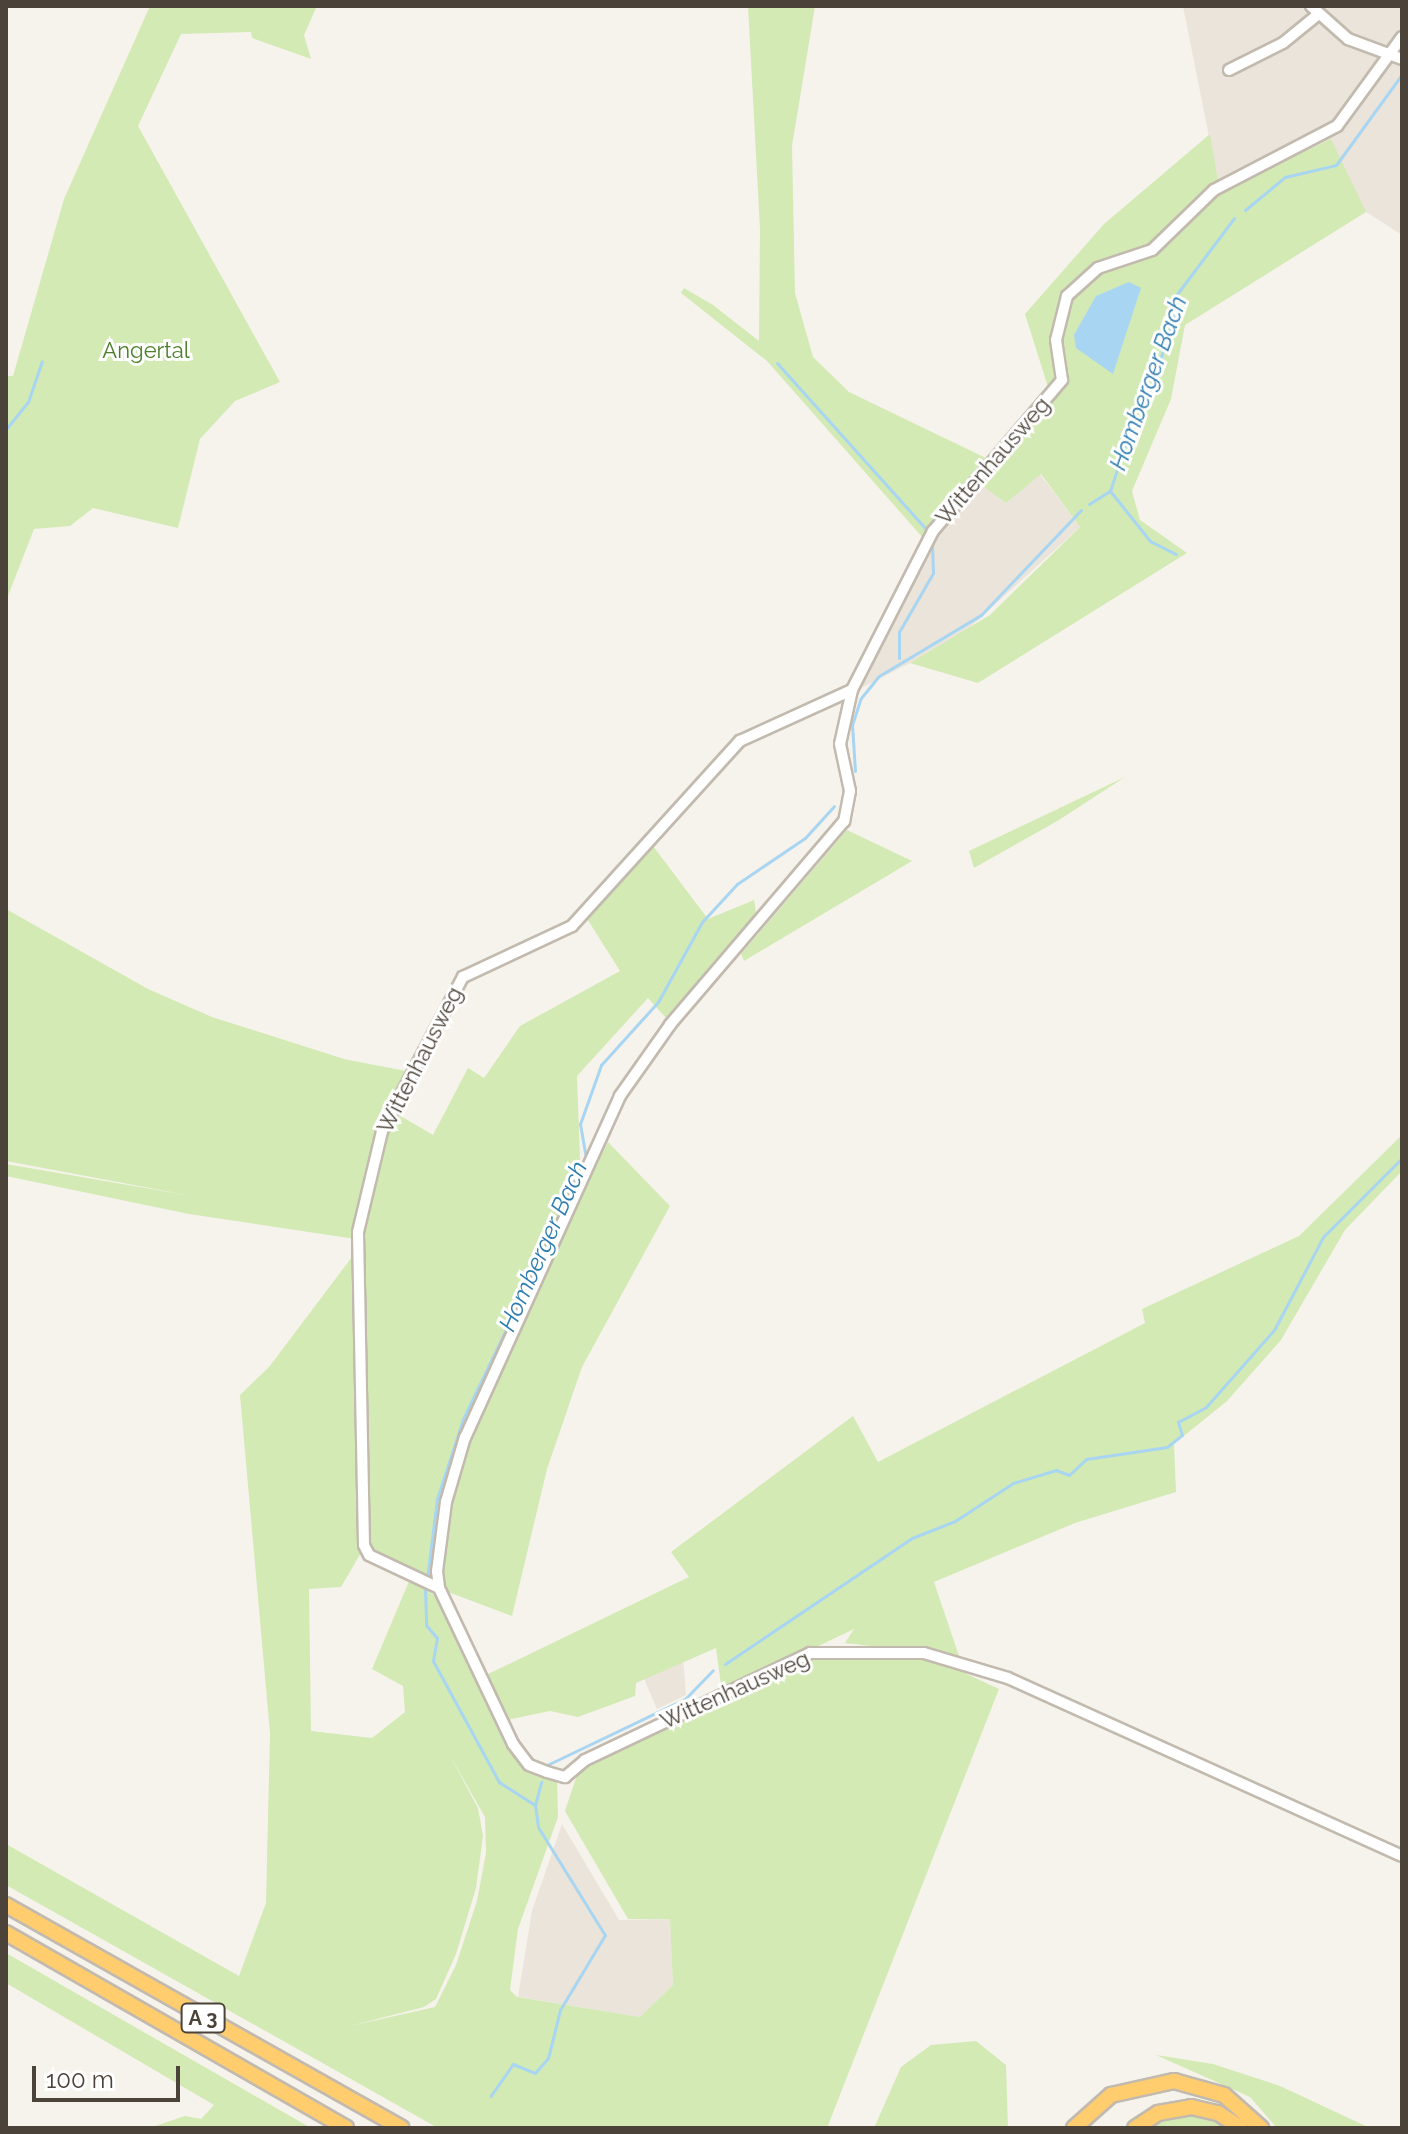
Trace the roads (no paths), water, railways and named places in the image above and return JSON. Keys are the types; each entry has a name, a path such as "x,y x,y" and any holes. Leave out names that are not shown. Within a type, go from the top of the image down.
{"highway":[{"name":"A 3","path":"6,1905 402,2128"},
{"name":"A 3","path":"6,1933 346,2128"},
{"path":"1074,2128 1111,2095 1174,2081 1224,2095 1261,2128"},
{"path":"1135,2128 1158,2113 1191,2107 1218,2113 1241,2128"}],"street":[{"path":"1229,70 1283,43 1314,11 1348,39 1402,59"},
{"name":"Wittenhausweg","path":"1402,37 1387,53 1337,126 1214,190 1152,250 1079,281 1058,317 1062,380 933,531 852,690 840,744 850,791 844,821 670,1025 620,1096 465,1437 439,1543 439,1588 513,1744 529,1765 547,1772 565,1777 599,1753 810,1653 924,1653 1008,1678 1402,1856"},
{"name":"Wittenhausweg","path":"439,1588 369,1555 364,1545 358,1232 382,1131 463,977 572,926 740,741 852,690"}],"water":[{"path":"1129,282 1141,288 1113,374 1076,348 1074,335 1096,296"}],"waterway":[{"name":"Homberger Bach","path":"1245,210 1285,177 1336,165 1402,74"},
{"name":"Homberger Bach","path":"1089,504 1110,491 1125,445 1136,433 1175,314 1174,298 1234,218"},
{"path":"6,429 28,402 42,361"},
{"path":"777,363 925,528"},
{"path":"1111,492 1150,541 1176,554"},
{"name":"Homberger Bach","path":"855,771 852,725 861,698 879,676 981,615 1081,510"},
{"path":"899,658 899,632 933,573 932,541"},
{"name":"Homberger Bach","path":"582,1168 586,1158 580,1124 601,1065 658,1002 702,922 737,884 805,838 834,806"},
{"path":"725,1664 912,1538 955,1521 1013,1483 1056,1470 1069,1475 1086,1459 1167,1447 1182,1435 1178,1422 1206,1407 1274,1330 1323,1237 1402,1158"},
{"name":"Homberger Bach","path":"427,1579 437,1499 463,1419 564,1208"},
{"name":"Homberger Bach","path":"425,1590 426,1625 437,1638 433,1661 499,1782 535,1805 538,1827 605,1935 560,2010 548,2058 535,2073 513,2064 491,2096"},
{"path":"547,1765 685,1699 713,1670"},
{"path":"535,1805 541,1782"}],"park label":[{"name":"Angertal","path":"146,351"}]}
